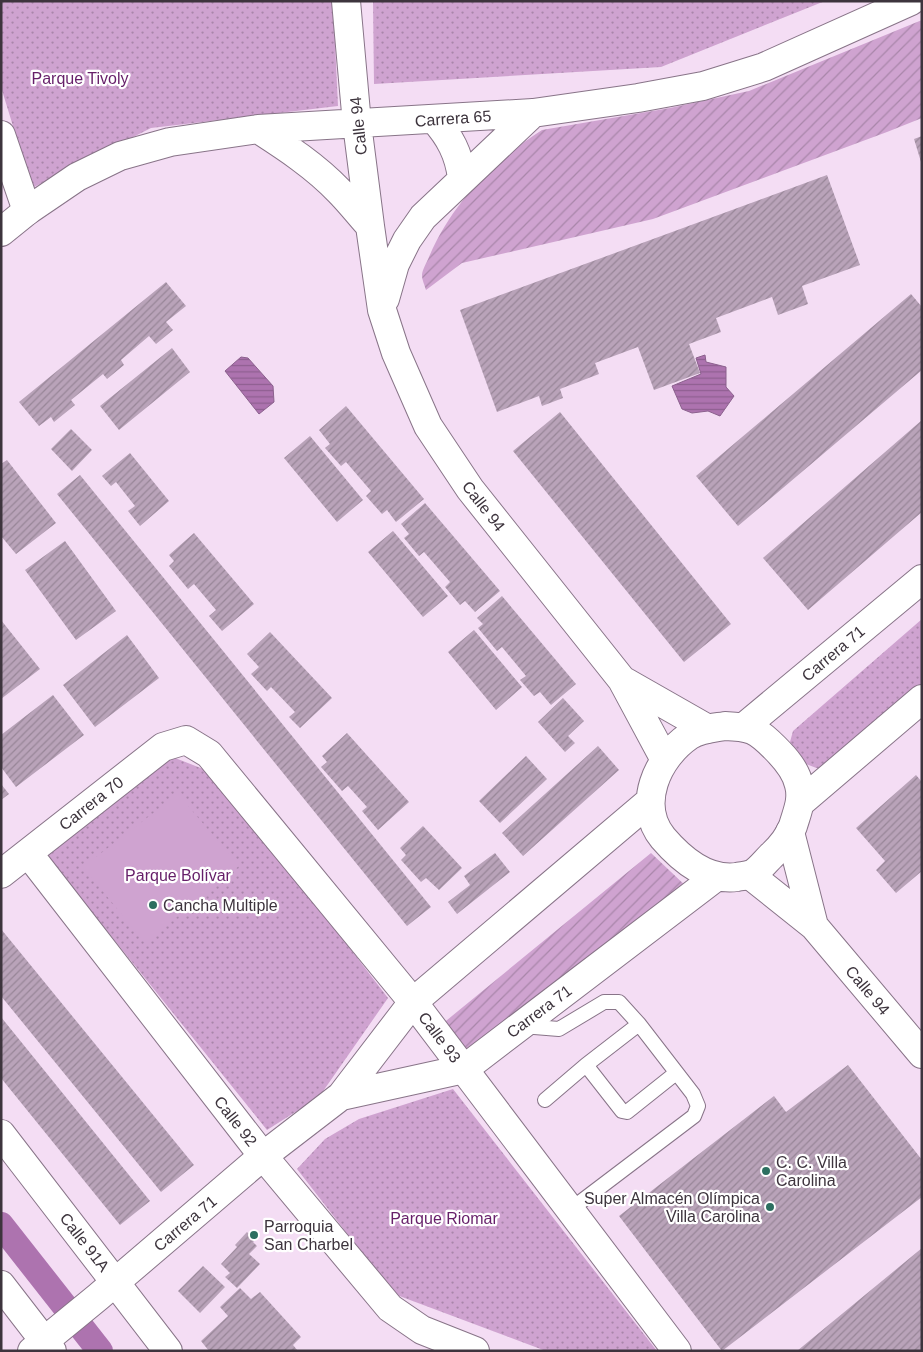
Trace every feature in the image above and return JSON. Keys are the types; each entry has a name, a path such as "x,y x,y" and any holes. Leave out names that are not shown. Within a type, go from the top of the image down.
{"street":[{"name":"Calle 94","path":"346,1 356,124 370,226 382,310 396,353 428,426 470,490 622,680 665,760"},
{"name":"Carrera 65","path":"1,232 27,210 77,177 120,156 170,142 258,129 533,113 638,98 703,86 764,67 911,1"},
{"path":"382,310 395,264 407,240 423,217 462,178 533,113"},
{"path":"434,118 454,146 460,162 462,178"},
{"path":"258,129 317,171 370,226"},
{"path":"1,135 27,210"},
{"name":"Carrera 71","path":"744,727 922,579"},
{"name":"Calle 94","path":"622,680 708,728"},
{"path":"801,802 922,699"},
{"path":"725,726 744,727 760,733 792,766 799,785 801,802 790,832 782,846 750,875 733,878 716,877 694,866 673,850 656,830 650,802 654,782 665,760 690,735 708,728 725,726"},
{"name":"Carrera 70","path":"1,874 163,747 186,740"},
{"name":"Calle 93","path":"186,740 209,754 413,1002 677,1351"},
{"name":"Carrera 71","path":"47,1342 263,1156 341,1096 413,1002 650,802"},
{"name":"Calle 94","path":"790,832 814,926"},
{"name":"Calle 92","path":"28,853 263,1156 390,1308 422,1330 475,1351"},
{"name":"Calle 94","path":"750,875 814,926 922,1054"},
{"name":"Carrera 71","path":"341,1096 464,1069 716,877"},
{"name":"Calle 91A","path":"1,1134 107,1290 168,1351"},
{"path":"1,1285 47,1342"}],"lane":[{"path":"519,1026 559,1029 604,1002 619,1002 639,1024 693,1094 698,1106 694,1116 570,1210"},
{"path":"545,1100 639,1024"},
{"path":"586,1065 622,1111 627,1112 676,1073"}],"green space":[{"name":"Parque Tivoly","path":"1,1 333,1 338,106 151,128 32,188 1,87"},
{"path":"373,1 825,1 661,67 374,84"},
{"path":"922,20 922,118 653,219 462,263 426,290 422,273 449,219 476,185 491,170 507,155 542,130 670,108 749,91"},
{"path":"922,619 922,688 819,769 806,764 790,742 793,731"},
{"name":"Parque Bolívar","path":"170,756 216,774 388,998 319,1097 267,1130 46,855"},
{"name":"Cancha Multiple","path":"178,794 239,866 145,943 83,867"},
{"path":"651,853 689,889 466,1057 441,1025"},
{"name":"Parque Riomar","path":"453,1089 657,1351 546,1351 394,1294 297,1169 325,1139 359,1119"}],"shaded area":[{"path":"705,355 706,362 726,367 726,387 734,396 720,416 708,411 692,413 682,409 672,386 701,374 696,358"},
{"path":"241,357 248,358 273,386 274,402 259,414 225,371"}],"building":[{"path":"922,136 922,162 921,162 914,139"},
{"path":"827,175 860,265 802,286 808,304 778,315 772,297 716,318 721,332 689,344 700,373 654,390 638,347 595,363 599,374 560,389 563,398 542,406 539,396 497,412 460,310"},
{"path":"166,282 186,306 166,322 173,330 156,344 149,336 121,360 124,365 107,379 103,374 71,400 75,405 54,422 51,417 39,426 19,402"},
{"path":"911,294 922,307 922,370 738,526 696,476"},
{"path":"172,348 190,372 119,430 100,406"},
{"path":"346,406 424,499 396,522 387,510 382,514 366,496 371,491 346,462 341,466 325,448 330,444 319,430"},
{"path":"560,412 731,624 684,662 513,451"},
{"path":"922,420 922,512 808,610 763,558"},
{"path":"71,429 92,450 72,471 51,449"},
{"path":"310,436 363,500 337,522 284,458"},
{"path":"130,453 169,501 140,526 128,511 135,506 116,482 111,486 102,476"},
{"path":"7,460 56,523 16,554 1,536 1,464"},
{"path":"80,475 431,907 407,926 57,494"},
{"path":"425,503 500,591 475,612 465,601 460,605 445,587 450,582 424,552 419,556 404,538 409,534 401,524"},
{"path":"393,531 448,596 423,617 368,552"},
{"path":"194,533 254,604 222,631 209,616 216,610 194,584 188,589 169,566 174,561 169,555"},
{"path":"65,541 116,611 76,640 25,570"},
{"path":"502,596 576,684 551,705 540,692 534,696 520,680 526,676 502,647 497,651 478,628 483,624 477,618"},
{"path":"1,620 40,669 1,699"},
{"path":"474,630 522,687 496,710 448,652"},
{"path":"270,632 332,698 300,728 289,717 295,712 271,687 267,691 251,674 259,667 247,654"},
{"path":"127,635 159,678 95,727 63,685"},
{"path":"53,695 84,735 16,787 1,767 1,735"},
{"path":"563,698 584,721 568,736 575,743 565,752 538,722"},
{"path":"347,733 409,802 378,830 362,811 367,807 348,786 342,791 321,767 327,762 322,756"},
{"path":"598,746 619,770 523,856 502,833"},
{"path":"526,756 547,779 500,823 479,801"},
{"path":"916,775 922,782 922,871 896,893 876,870 885,861 856,828"},
{"path":"1,784 9,794 1,800"},
{"path":"423,826 462,868 439,890 426,878 421,882 401,860 406,855 400,848"},
{"path":"495,853 510,872 457,914 448,902 470,885 464,876"},
{"path":"1,929 194,1165 161,1192 1,996"},
{"path":"1,1017 150,1201 120,1225 1,1078"},
{"name":"Super Almacén Olímpica Villa Carolina","path":"848,1065 922,1160 922,1197 722,1351 619,1216 774,1096 786,1112"},
{"path":"247,1232 255,1240 253,1242 257,1246 249,1254 260,1264 237,1288 225,1277 230,1273 221,1264 237,1247 235,1245"},
{"path":"922,1248 922,1351 797,1351"},
{"path":"203,1266 225,1287 200,1313 178,1291"},
{"path":"240,1288 251,1299 260,1292 301,1337 293,1345 298,1351 209,1351 201,1341 228,1316 220,1307"}],"waterway":[{"path":"1,1225 100,1351"}],"place":[{"name":"Cancha Multiple","path":"153,905"},
{"name":"C. C. Villa Carolina","path":"766,1171"},
{"name":"Super Almacén Olímpica Villa Carolina","path":"770,1207"},
{"name":"Parroquia San Charbel","path":"254,1235"}]}
